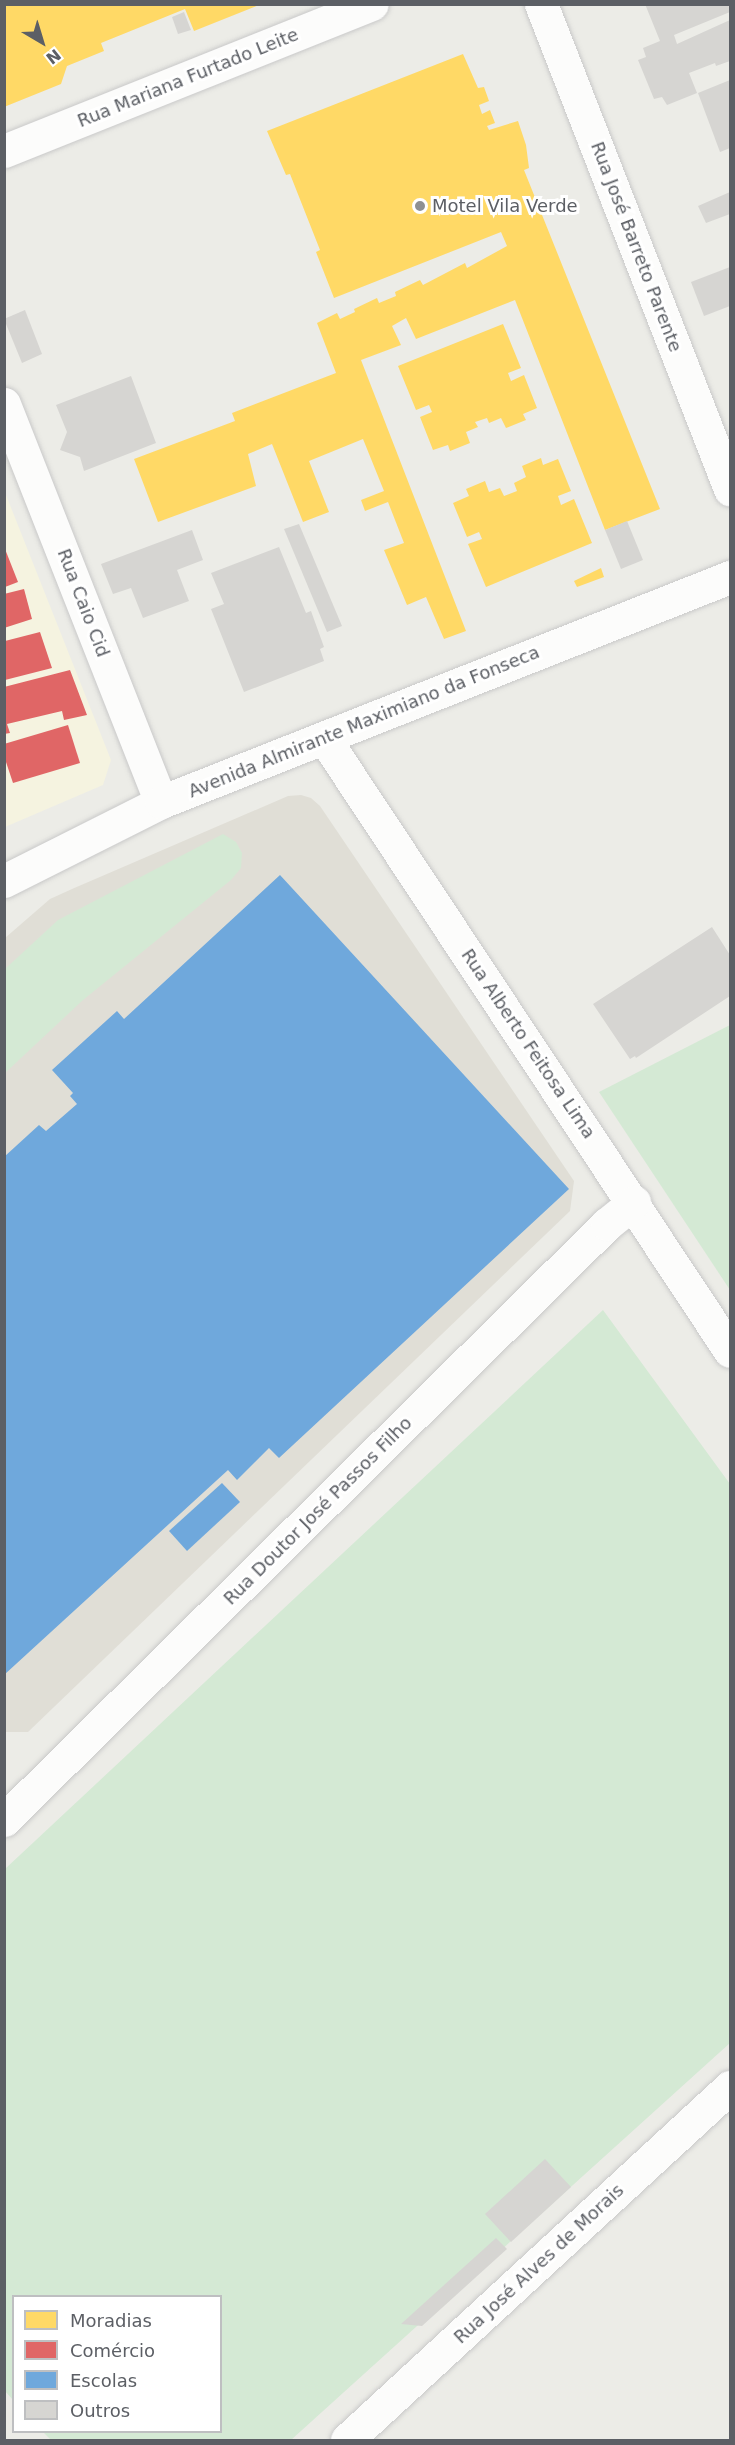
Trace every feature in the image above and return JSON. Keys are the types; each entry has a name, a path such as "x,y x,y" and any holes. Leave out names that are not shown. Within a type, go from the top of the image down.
{"street":[{"name":"Rua Mariana Furtado Leite","path":"4,151 372,4"},
{"name":"Rua José Barreto Parente","path":"541,4 730,489"},
{"name":"Rua Caio Cid","path":"4,404 161,802"},
{"name":"Avenida Almirante Maximiano da Fonseca","path":"4,881 161,802 730,577"},
{"name":"Rua Alberto Feitosa Lima","path":"324,738 634,1202 730,1351"},
{"name":"Rua Doutor José Passos Filho","path":"9,1806 607,1224 634,1202"},
{"name":"Rua José Alves de Morais","path":"347,2440 730,2087"}],"shaded area":[{"path":"4,490 111,760 103,785 5,827"},
{"path":"301,795 311,798 320,806 574,1181 570,1211 28,1732 5,1732 5,938 50,899 288,796"}],"green space":[{"path":"223,834 236,842 242,853 241,868 231,880 83,1000 5,1073 5,969 58,920"},
{"path":"730,1025 730,1290 599,1092"},
{"path":"603,1310 730,1484 730,2043 291,2440 51,2440 44,2433 222,2433 222,2295 12,2295 12,2399 5,2391 5,1869"}],"building: Moradias":[{"path":"4,4 259,5 194,31 185,9 101,43 104,51 67,66 61,84 4,107"},
{"path":"463,54 478,88 484,87 489,101 479,105 482,114 490,110 495,123 487,126 489,130 518,121 526,145 529,168 524,170 660,509 605,530 515,300 416,339 406,318 392,326 401,345 361,360 466,631 444,639 426,597 407,605 384,550 404,543 388,502 365,511 361,500 384,491 363,439 309,461 329,512 303,522 272,444 248,454 256,486 158,522 134,459 235,421 232,413 336,373 317,323 337,313 340,319 377,298 379,303 396,296 395,292 420,280 423,285 465,263 467,268 507,246 501,232 334,298 316,252 320,250 290,174 286,175 267,131"},
{"path":"503,324 521,368 508,373 511,381 524,375 537,408 523,414 526,420 506,428 501,418 489,423 487,418 475,422 478,427 466,432 470,443 450,451 448,445 433,450 420,417 432,412 429,405 416,410 398,366"},
{"path":"541,458 543,465 558,459 571,491 558,496 561,505 574,499 592,543 486,587 468,544 482,539 479,532 467,537 453,503 469,496 466,489 485,481 489,492 500,488 504,496 517,491 514,483 526,477 522,466"},
{"path":"601,568 604,577 577,587 574,581"}],"building: Comércio":[{"path":"5,549 18,582 5,587"},
{"path":"24,589 32,619 4,628 4,594"},
{"path":"40,632 52,668 5,680 5,641"},
{"path":"70,670 87,715 64,720 62,711 7,724 10,733 4,734 4,687"},
{"path":"68,725 80,763 13,783 4,756 4,744"}],"building: Escolas":[{"path":"280,875 569,1189 279,1458 269,1448 237,1480 228,1470 4,1675 4,1157 39,1125 46,1131 77,1104 70,1096 73,1093 52,1070 117,1011 124,1019"},
{"path":"222,1483 240,1502 187,1551 169,1531"}],"building: Outros":[{"path":"645,4 730,4 730,12 674,35 677,44 730,20 730,61 716,66 715,63 689,73 697,93 667,105 662,97 654,99 638,60 646,57 643,48 660,41"},
{"path":"184,12 191,30 178,34 172,17"},
{"path":"730,80 730,148 720,152 698,93"},
{"path":"730,192 730,214 706,223 698,206"},
{"path":"730,267 730,306 704,316 691,282"},
{"path":"25,310 42,354 22,363 4,319"},
{"path":"131,376 156,443 84,471 80,457 60,450 67,432 56,405"},
{"path":"627,521 643,560 621,569 605,530"},
{"path":"299,524 342,626 327,632 284,529"},
{"path":"192,530 203,560 177,570 189,601 143,618 131,588 113,594 101,564"},
{"path":"279,547 306,613 311,611 324,647 320,649 324,661 244,692 211,609 224,604 211,573"},
{"path":"712,927 730,955 730,996 636,1058 635,1056 630,1059 593,1004"},
{"path":"545,2159 571,2187 511,2242 485,2214"},
{"path":"496,2238 507,2249 422,2326 401,2324"}],"place":[{"name":"Motel Vila Verde","path":"420,206"}]}
